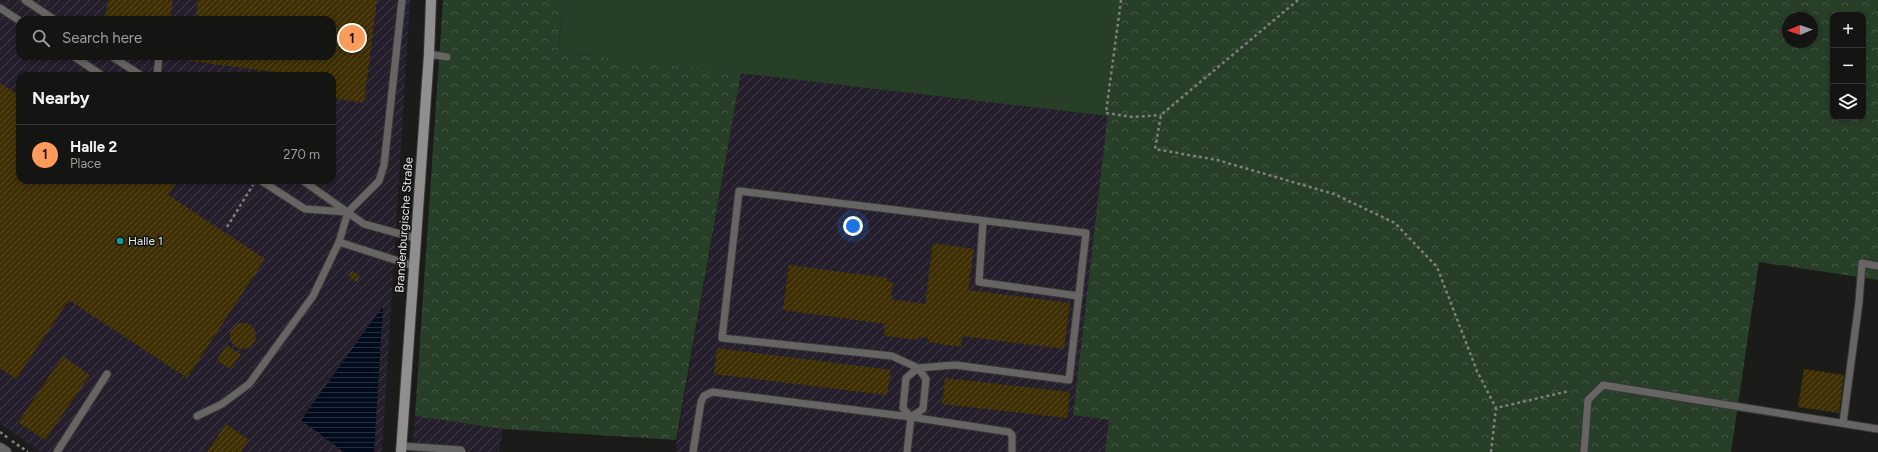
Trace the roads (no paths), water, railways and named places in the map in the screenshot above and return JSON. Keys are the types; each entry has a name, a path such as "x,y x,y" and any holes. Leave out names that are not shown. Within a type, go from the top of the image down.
{"street":[{"name":"Brandenburgische Straße","path":"401,449 431,0"},
{"path":"0,448 6,452"}],"lane":[{"path":"25,0 49,16"},
{"path":"197,416 222,404 249,384 312,296 339,242 348,212 379,180 384,165 402,0"},
{"path":"0,8 16,18"},
{"path":"428,54 448,57"},
{"path":"79,60 97,72"},
{"path":"117,60 136,72"},
{"path":"157,72 159,60"},
{"path":"266,184 305,210 348,212"},
{"path":"308,184 364,224 415,238"},
{"path":"907,452 912,417 923,409 926,379 918,368 892,356 722,338 740,191 1086,233 1069,380 955,365 918,368 906,378 903,408 912,417"},
{"path":"983,221 979,282 1079,296"},
{"path":"339,242 414,266"},
{"path":"1843,423 1859,302 1862,263 1878,266"},
{"path":"57,452 107,374"},
{"path":"1584,452 1588,400 1603,385 1878,429"},
{"path":"693,452 700,402 704,396 712,392 912,417 1009,432 1012,435 1013,440 1012,452"},
{"path":"401,449 461,450 462,452"}],"water":[{"path":"383,306 374,452 344,452 301,420"}],"place":[{"name":"Halle 2","path":"352,38"},
{"name":"Halle 1","path":"120,241"}]}
